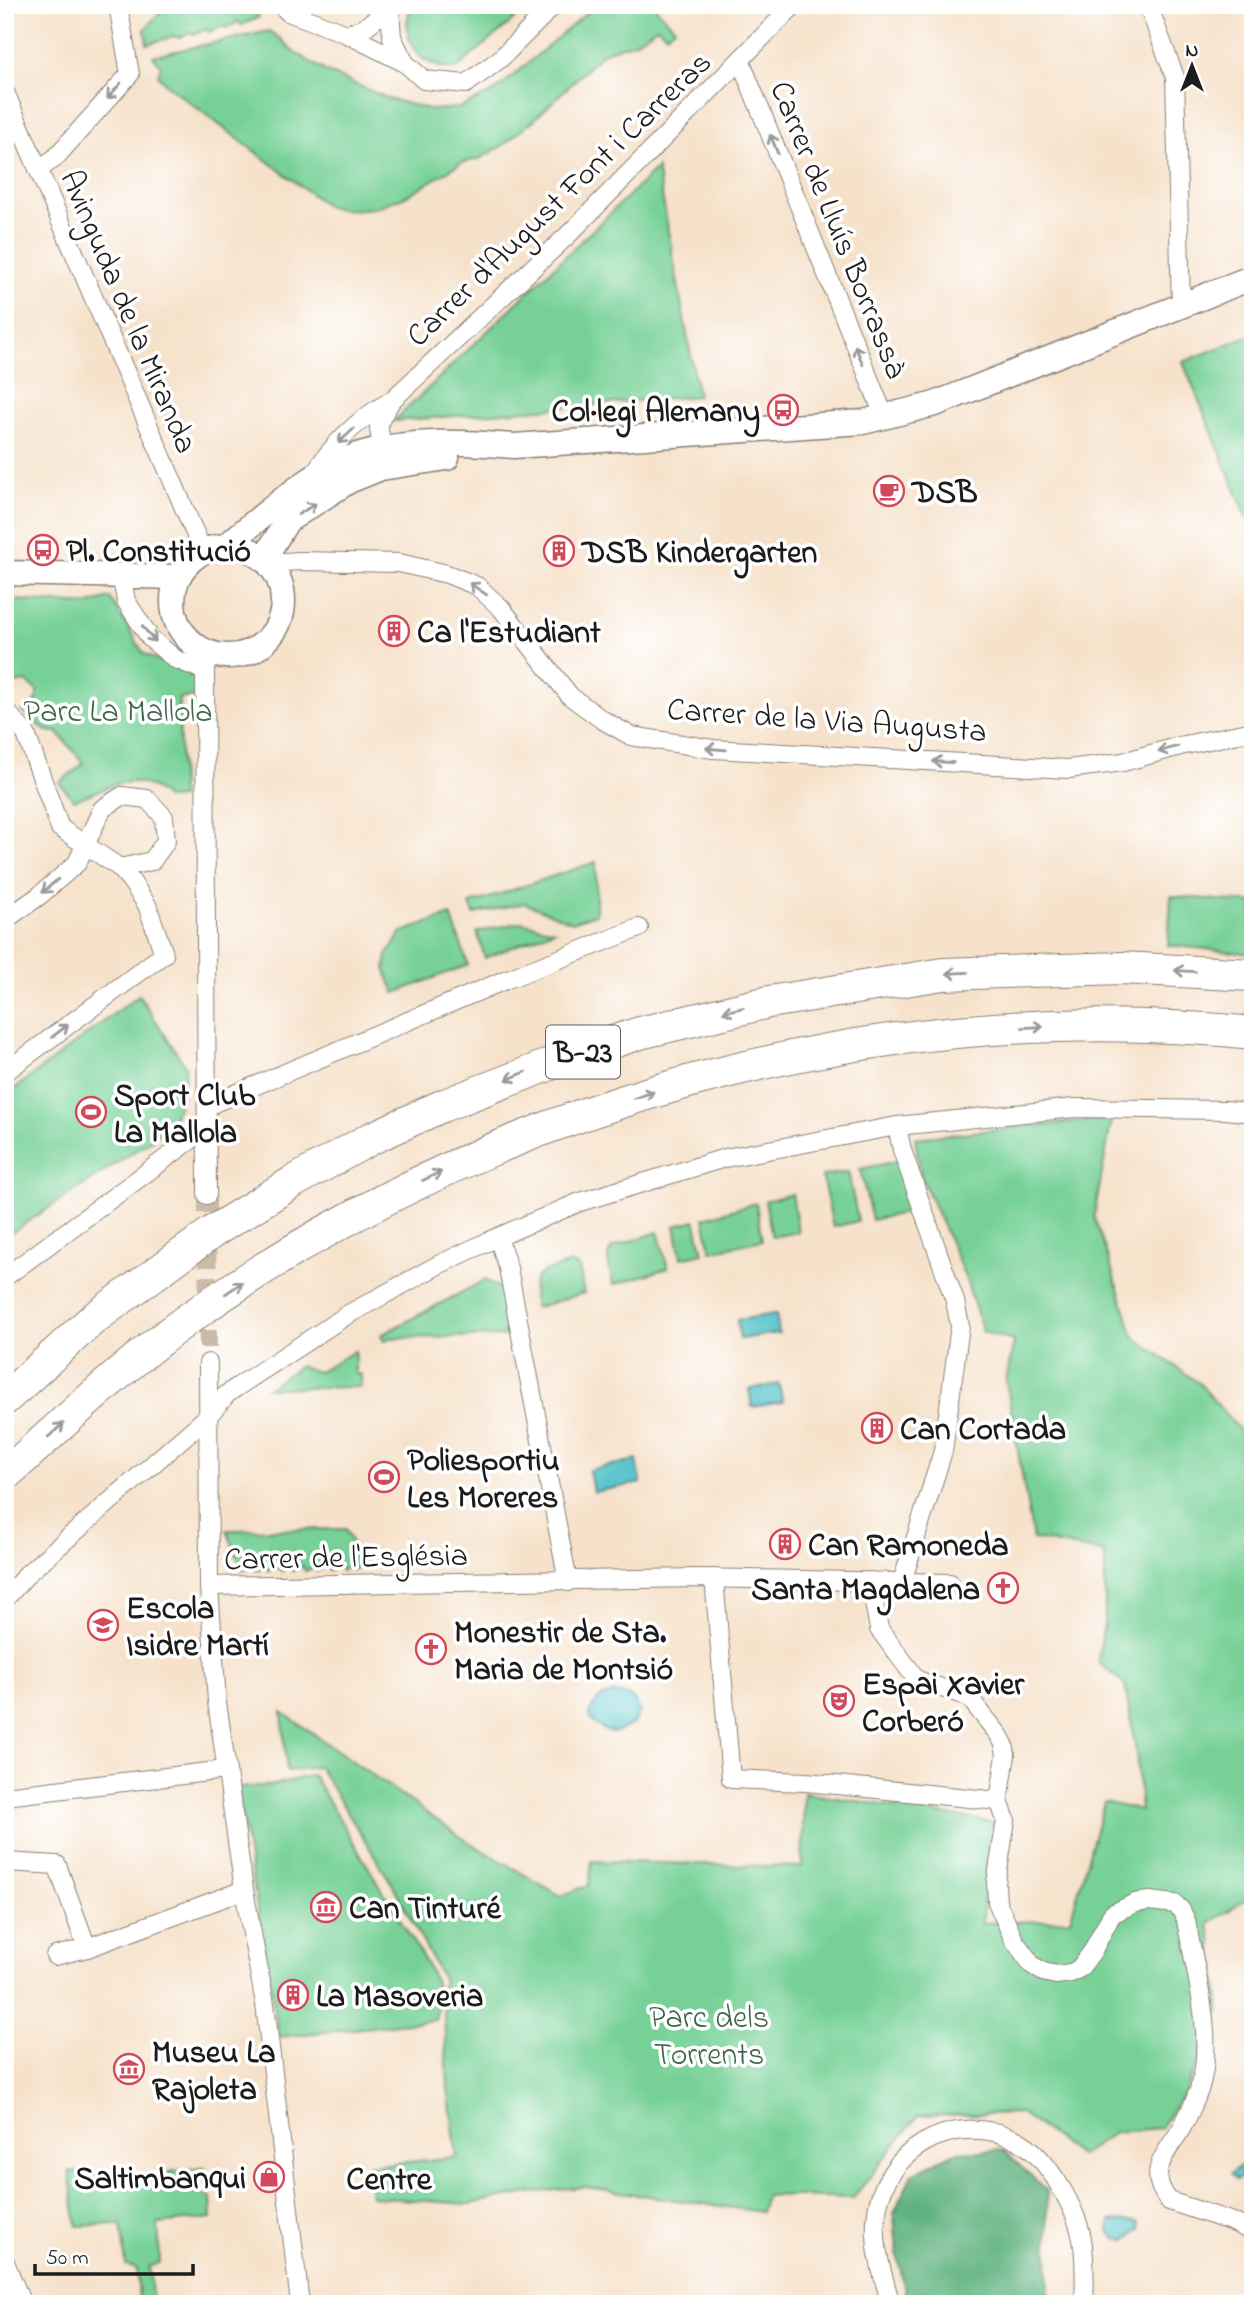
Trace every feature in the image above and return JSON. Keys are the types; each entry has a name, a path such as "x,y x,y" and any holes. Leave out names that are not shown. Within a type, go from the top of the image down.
{"highway":[{"name":"B-23","path":"5,1399 114,1303 214,1231 293,1182 370,1139 442,1106 582,1052 640,1033 769,1002 943,974 1122,968 1253,975"},
{"name":"B-23","path":"5,1475 139,1357 197,1314 315,1236 472,1157 558,1124 723,1072 867,1043 956,1031 1123,1026 1253,1033"}],"street":[{"path":"38,169 54,159 130,74 118,5"},
{"path":"281,5 288,12 347,34 404,63 424,80 466,84 500,59 554,5"},
{"name":"Carrer d'August Font i Carreras","path":"395,446 382,442 377,431 378,422 391,401 570,233 741,62 794,5"},
{"path":"1148,5 1175,77 1181,306"},
{"path":"347,34 365,27 392,8"},
{"path":"392,8 392,37 404,63"},
{"name":"Carrer de Lluís Borrassà","path":"741,62 885,418"},
{"name":"Avinguda de la Miranda","path":"5,92 214,549"},
{"path":"207,1195 206,662 177,621 173,604 178,577 188,563 214,549 310,480 361,454 395,446 470,442 514,446 852,423 885,418 935,404 1253,277"},
{"name":"Carrer d'August Font i Carreras","path":"310,480 326,454 372,411 391,401"},
{"path":"264,560 287,521 349,481 381,468 473,456 514,446"},
{"path":"121,575 126,601 150,638 174,659 206,662 243,654 259,647 272,635 280,620 283,594 278,577 264,560 244,549 214,549"},
{"name":"Carrer de la Via Augusta","path":"264,560 400,562 447,574 477,586 501,608 570,696 601,719 631,736 713,749 1068,769 1123,762 1180,746 1244,733"},
{"path":"5,573 178,577"},
{"path":"5,710 26,734 60,828 120,867 147,905 164,954 5,1072"},
{"path":"5,920 78,863 102,808 122,796 147,799 164,817 166,841 152,861 120,867"},
{"path":"207,1105 505,979 639,928"},
{"path":"5,1599 27,1573 208,1416 227,1394 347,1315 438,1265 580,1202 725,1158 897,1126 1074,1108 1226,1110 1253,1113"},
{"path":"897,1126 902,1150 955,1301 960,1326 943,1451 902,1582"},
{"path":"9,1269 207,1128"},
{"path":"498,1237 508,1268 568,1582"},
{"path":"208,1363 209,1586"},
{"path":"714,1578 731,1779 806,1782 999,1801"},
{"name":"Carrer de l'Església","path":"300,2304 265,2004 243,1890 225,1770 209,1586 714,1578 950,1583"},
{"path":"870,1581 879,1629 917,1681 971,1700 999,1735 1006,1755 999,1801 1006,1820 996,1883 997,1902 1014,1940 1032,1965 1043,1972 1056,1975 1071,1973 1080,1968 1087,1961 1112,1914 1121,1908 1150,1900 1166,1901 1181,1910 1186,1920 1207,2042 1205,2067 1192,2108 1161,2159 1158,2179 1169,2201 1233,2222 1253,2232"},
{"path":"5,1796 225,1770"},
{"path":"5,1862 57,1865 87,1948"},
{"path":"55,1956 87,1948 243,1890"},
{"path":"891,2304 881,2270 876,2222 886,2181 902,2157 923,2143 966,2129 1018,2140 1046,2164 1066,2197 1083,2243 1084,2304"},
{"path":"5,2262 22,2304"}],"green space":[{"path":"167,5 251,5 259,17 242,25 238,22 226,28 222,26 209,32 206,29 194,35 191,32 179,38 175,36 147,44 145,29"},
{"path":"412,5 531,5 456,69 432,64 415,50 407,30"},
{"path":"596,5 653,5 675,28 666,34 657,27 635,42 604,52 534,120 502,146 479,159 461,163 408,195 374,208 347,210 327,206 168,86 158,75 161,66 153,56 269,31 291,50 327,72 389,99 432,110 459,108 494,92"},
{"path":"657,168 698,396 394,421"},
{"path":"1253,334 1253,532 1183,362"},
{"name":"Parc La Mallola","path":"110,598 144,654 197,678 197,697 179,698 181,798 167,799 155,789 133,782 111,786 74,800 59,783 84,763 57,732 46,731 22,711 27,710 37,700 37,691 27,682 14,684 5,674 5,599 85,605"},
{"path":"596,862 596,914 572,922 524,903 474,914 470,904"},
{"path":"1171,896 1253,903 1253,954 1168,945"},
{"path":"451,915 468,965 395,993 385,969 387,955 402,932"},
{"path":"521,922 554,930 485,958 477,932"},
{"name":"Sport Club La Mallola","path":"139,995 186,1067 181,1100 171,1123 153,1139 5,1237 5,1096"},
{"name":"Parc dels Torrents","path":"1112,1118 1094,1216 1134,1337 1200,1384 1241,1432 1253,1471 1253,1895 1209,1923 1220,2009 1185,2092 1160,2128 1115,2132 1080,2156 1021,2113 918,2116 853,2198 766,2195 761,2212 584,2187 468,2204 371,2197 368,2166 457,2157 448,2089 442,1978 394,1887 319,1767 287,1771 282,1712 467,1841 561,1896 589,1885 592,1861 802,1867 804,1793 994,1822 982,1923 1070,1920 1104,1802 1141,1811 1136,1751 1125,1685 1098,1662 1105,1616 1105,1553 1033,1539 1006,1381 1014,1341 983,1332 964,1274 921,1176 915,1138"},
{"path":"902,1160 917,1210 872,1220 860,1169"},
{"path":"848,1172 858,1221 833,1227 822,1176"},
{"path":"792,1194 798,1232 772,1237 765,1201"},
{"path":"756,1203 762,1240 711,1251 704,1218"},
{"path":"695,1220 703,1253 681,1258 675,1226"},
{"path":"658,1232 668,1268 613,1285 608,1255 613,1247"},
{"path":"570,1263 579,1267 584,1293 535,1308 533,1287 538,1276"},
{"path":"485,1280 508,1292 517,1336 389,1338 384,1341 381,1335"},
{"path":"355,1351 355,1374 361,1374 361,1387 267,1388 300,1366 318,1372"},
{"path":"346,1529 362,1565 341,1571 339,1566 329,1570 327,1566 317,1571 315,1567 305,1571 303,1566 293,1571 291,1567 281,1571 279,1567 268,1571 266,1567 256,1571 254,1567 244,1571 236,1554 239,1552 237,1548 234,1549 227,1530"},
{"path":"313,1775 429,1968 440,1996 435,2020 279,2037 237,1788 273,1785"},
{"path":"1003,2150 1047,2191 1049,2304 908,2304 897,2254 894,2214 912,2174 955,2152"},
{"path":"205,2168 204,2176 194,2181 196,2193 211,2197 212,2218 158,2224 160,2262 149,2267 153,2304 139,2304 137,2269 126,2266 121,2224 77,2226 69,2171 159,2178 169,2172"}],"water":[{"path":"776,1314 779,1333 740,1339 737,1320"},
{"path":"779,1384 783,1402 752,1407 749,1389"},
{"path":"637,1460 641,1483 593,1492 589,1470"},
{"path":"614,1693 630,1697 640,1710 634,1723 617,1732 599,1727 589,1713 598,1699"},
{"path":"1253,2157 1253,2168 1237,2180 1231,2173"},
{"path":"1111,2220 1139,2222 1140,2229 1127,2240 1117,2240 1109,2232"}],"tunnel":[{"path":"207,1195 208,1363"}],"place":[{"name":"Col·legi Alemany","path":"783,410"},
{"name":"DSB","path":"889,491"},
{"name":"Pl. Constitució","path":"43,550"},
{"name":"DSB Kindergarten","path":"559,551"},
{"name":"Ca l'Estudiant","path":"394,631"},
{"name":"Sport Club La Mallola","path":"91,1112"},
{"name":"Can Cortada","path":"877,1428"},
{"name":"Poliesportiu Les Moreres","path":"384,1477"},
{"name":"Can Ramoneda","path":"785,1544"},
{"name":"Santa Magdalena","path":"1003,1588"},
{"name":"Escola Isidre Martí","path":"103,1625"},
{"name":"Monestir de Sta. Maria de Montsió","path":"431,1649"},
{"name":"Espai Xavier Corberó","path":"839,1701"},
{"name":"Can Tinturé","path":"326,1907"},
{"name":"La Masoveria","path":"293,1995"},
{"name":"Museu La Rajoleta","path":"129,2069"},
{"name":"Saltimbanqui","path":"269,2177"}],"district":[{"name":"Centre","path":"389,2177"}]}
